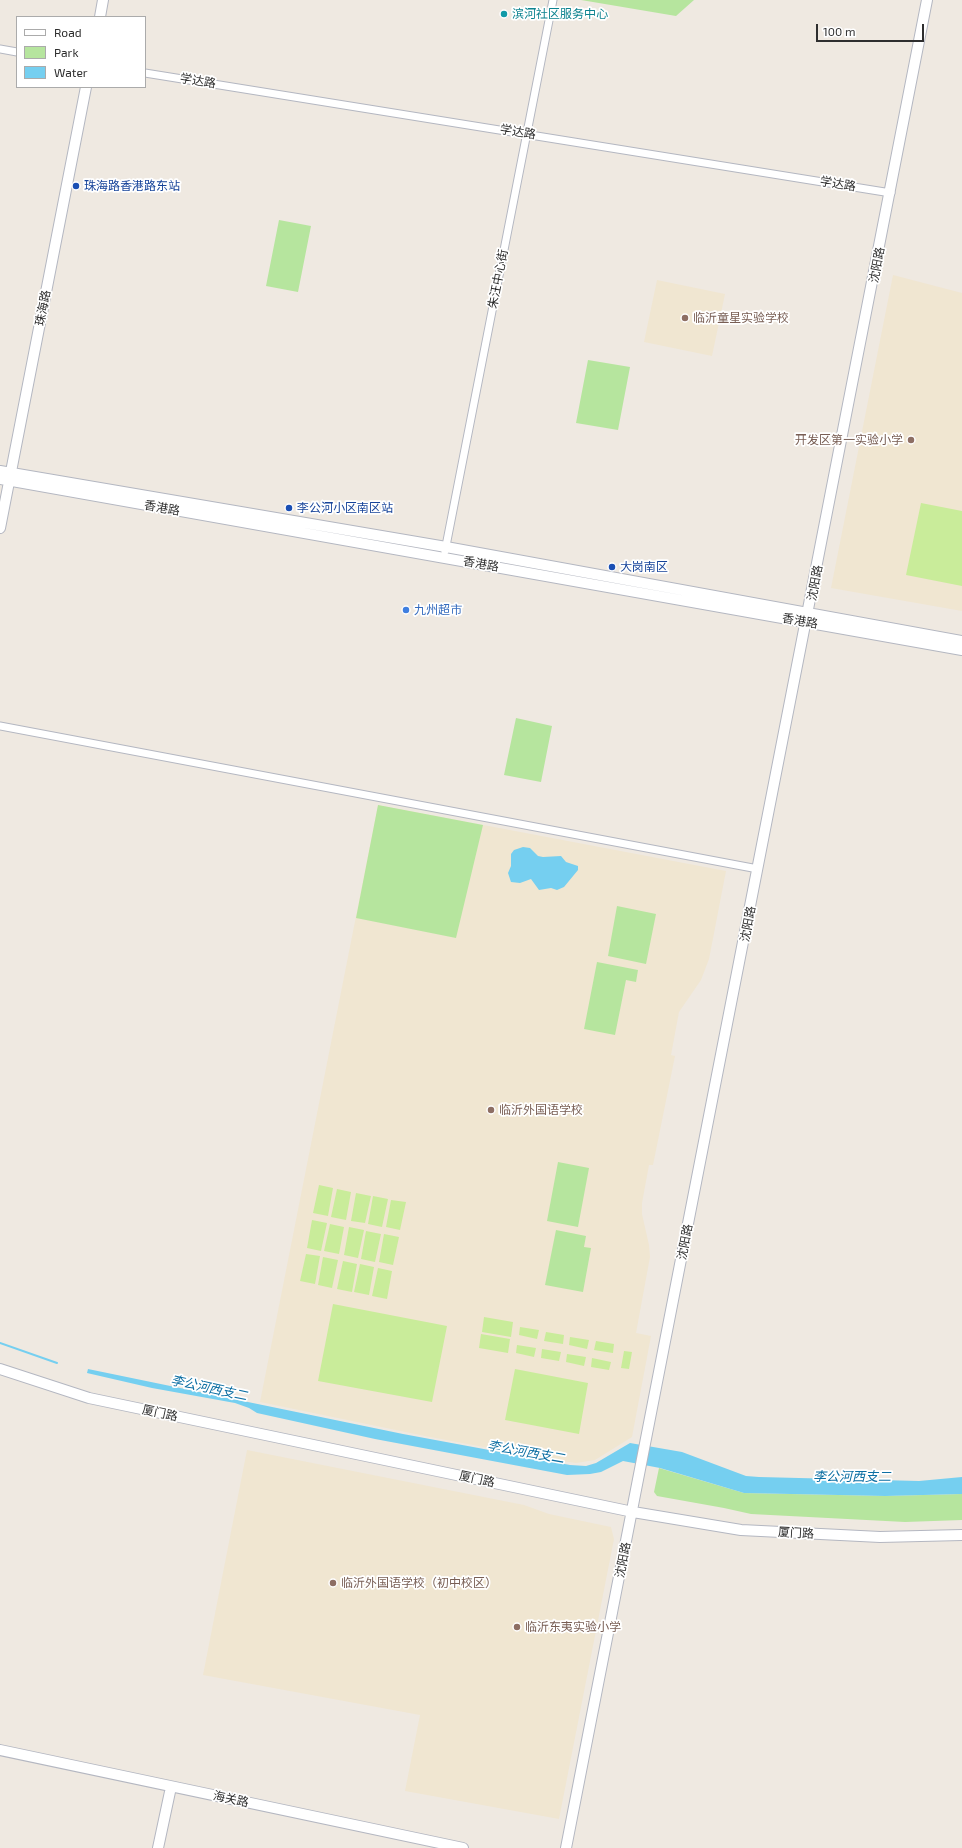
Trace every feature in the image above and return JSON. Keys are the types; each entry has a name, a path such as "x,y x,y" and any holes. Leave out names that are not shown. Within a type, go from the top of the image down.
{"street":[{"path":"100,16 103,0"},
{"name":"朱汪中心街","path":"445,552 553,0"},
{"name":"沈阳路","path":"566,1848 891,193 927,0"},
{"path":"0,50 16,52"},
{"name":"学达路","path":"146,73 526,133 891,193"},
{"name":"珠海路","path":"0,528 7,478 86,88"},
{"name":"香港路","path":"0,470 7,478 445,552 808,617 962,641"},
{"name":"香港路","path":"808,617 962,650"},
{"path":"0,726 758,869"},
{"name":"厦门路","path":"0,1369 89,1398 633,1512 741,1530 880,1537 962,1535"},
{"name":"海关路","path":"0,1750 463,1848"},
{"path":"158,1848 171,1787"}],"shaded area":[{"name":"开发区第一实验小学","path":"893,275 962,293 962,611 831,588"},
{"name":"临沂童星实验学校","path":"657,280 725,294 712,356 644,342"},
{"name":"临沂外国语学校","path":"378,805 726,871 709,959 701,980 679,1012 671,1055 675,1056 653,1165 649,1165 642,1203 642,1214 649,1245 650,1257 636,1333 651,1336 632,1437 595,1460 576,1463 542,1458 425,1436 260,1402"},
{"path":"247,1450 524,1505 549,1514 611,1527 614,1539 559,1819 405,1791 420,1715 203,1675"}],"green space":[{"path":"581,0 694,0 676,16"},
{"path":"279,220 311,226 298,292 266,286"},
{"path":"588,360 630,367 618,430 576,423"},
{"path":"921,503 962,511 962,586 906,575"},
{"path":"516,718 552,726 541,782 504,775"},
{"path":"378,805 483,825 456,938 356,918"},
{"path":"617,906 656,914 646,964 608,956"},
{"path":"597,962 638,970 636,982 626,980 615,1035 584,1029"},
{"path":"558,1162 589,1168 578,1227 547,1221"},
{"path":"319,1185 333,1188 328,1216 313,1213"},
{"path":"337,1189 351,1192 346,1220 331,1217"},
{"path":"356,1193 371,1196 365,1223 351,1221"},
{"path":"373,1196 388,1199 382,1227 368,1224"},
{"path":"391,1200 406,1202 400,1230 386,1227"},
{"path":"312,1220 327,1223 321,1251 307,1248"},
{"path":"330,1224 344,1227 339,1254 324,1251"},
{"path":"349,1227 364,1230 358,1258 344,1255"},
{"path":"556,1230 586,1236 584,1247 591,1248 583,1292 545,1285"},
{"path":"366,1231 381,1234 375,1262 361,1259"},
{"path":"384,1234 399,1237 393,1265 379,1262"},
{"path":"306,1254 320,1256 315,1284 300,1281"},
{"path":"323,1257 338,1260 332,1288 318,1285"},
{"path":"343,1261 357,1264 352,1292 337,1289"},
{"path":"360,1264 374,1267 369,1295 354,1292"},
{"path":"378,1268 392,1271 387,1299 372,1296"},
{"path":"333,1304 447,1326 432,1402 318,1381"},
{"path":"484,1317 513,1322 511,1337 482,1332"},
{"path":"520,1327 539,1330 537,1339 519,1335"},
{"path":"546,1332 564,1335 563,1344 544,1341"},
{"path":"481,1334 510,1339 508,1353 479,1348"},
{"path":"570,1337 589,1340 587,1349 569,1345"},
{"path":"596,1341 614,1344 613,1353 594,1350"},
{"path":"517,1345 536,1348 534,1357 516,1353"},
{"path":"542,1349 561,1352 559,1361 541,1358"},
{"path":"624,1351 632,1352 629,1369 621,1368"},
{"path":"567,1354 586,1357 584,1366 566,1362"},
{"path":"592,1358 611,1362 609,1370 591,1367"},
{"path":"515,1369 588,1383 579,1434 505,1420"},
{"path":"659,1468 744,1493 885,1496 962,1494 962,1520 905,1522 751,1514 657,1496 654,1492"}],"water":[{"path":"523,847 530,848 538,856 561,856 566,862 578,866 578,870 564,887 557,890 551,888 539,890 531,879 520,883 511,882 508,873 511,866 511,854 514,850"},
{"path":"88,1369 403,1434 570,1465 586,1466 596,1463 630,1443 682,1452 746,1476 919,1481 962,1477 962,1494 885,1496 744,1493 660,1468 623,1461 601,1472 567,1475 375,1439 257,1413 249,1408 235,1403 152,1388 87,1373"}],"waterway":[{"name":"李公河西支二","path":"0,1343 57,1363"}],"place":[{"name":"滨河社区服务中心","path":"504,14"},
{"name":"珠海路香港路东站","path":"76,186"},
{"name":"临沂童星实验学校","path":"685,318"},
{"name":"开发区第一实验小学","path":"911,440"},
{"name":"李公河小区南区站","path":"289,508"},
{"name":"大岗南区","path":"612,567"},
{"name":"九州超市","path":"406,610"},
{"name":"临沂外国语学校","path":"491,1110"},
{"name":"临沂外国语学校（初中校区）","path":"333,1583"},
{"name":"临沂东夷实验小学","path":"517,1627"}]}
